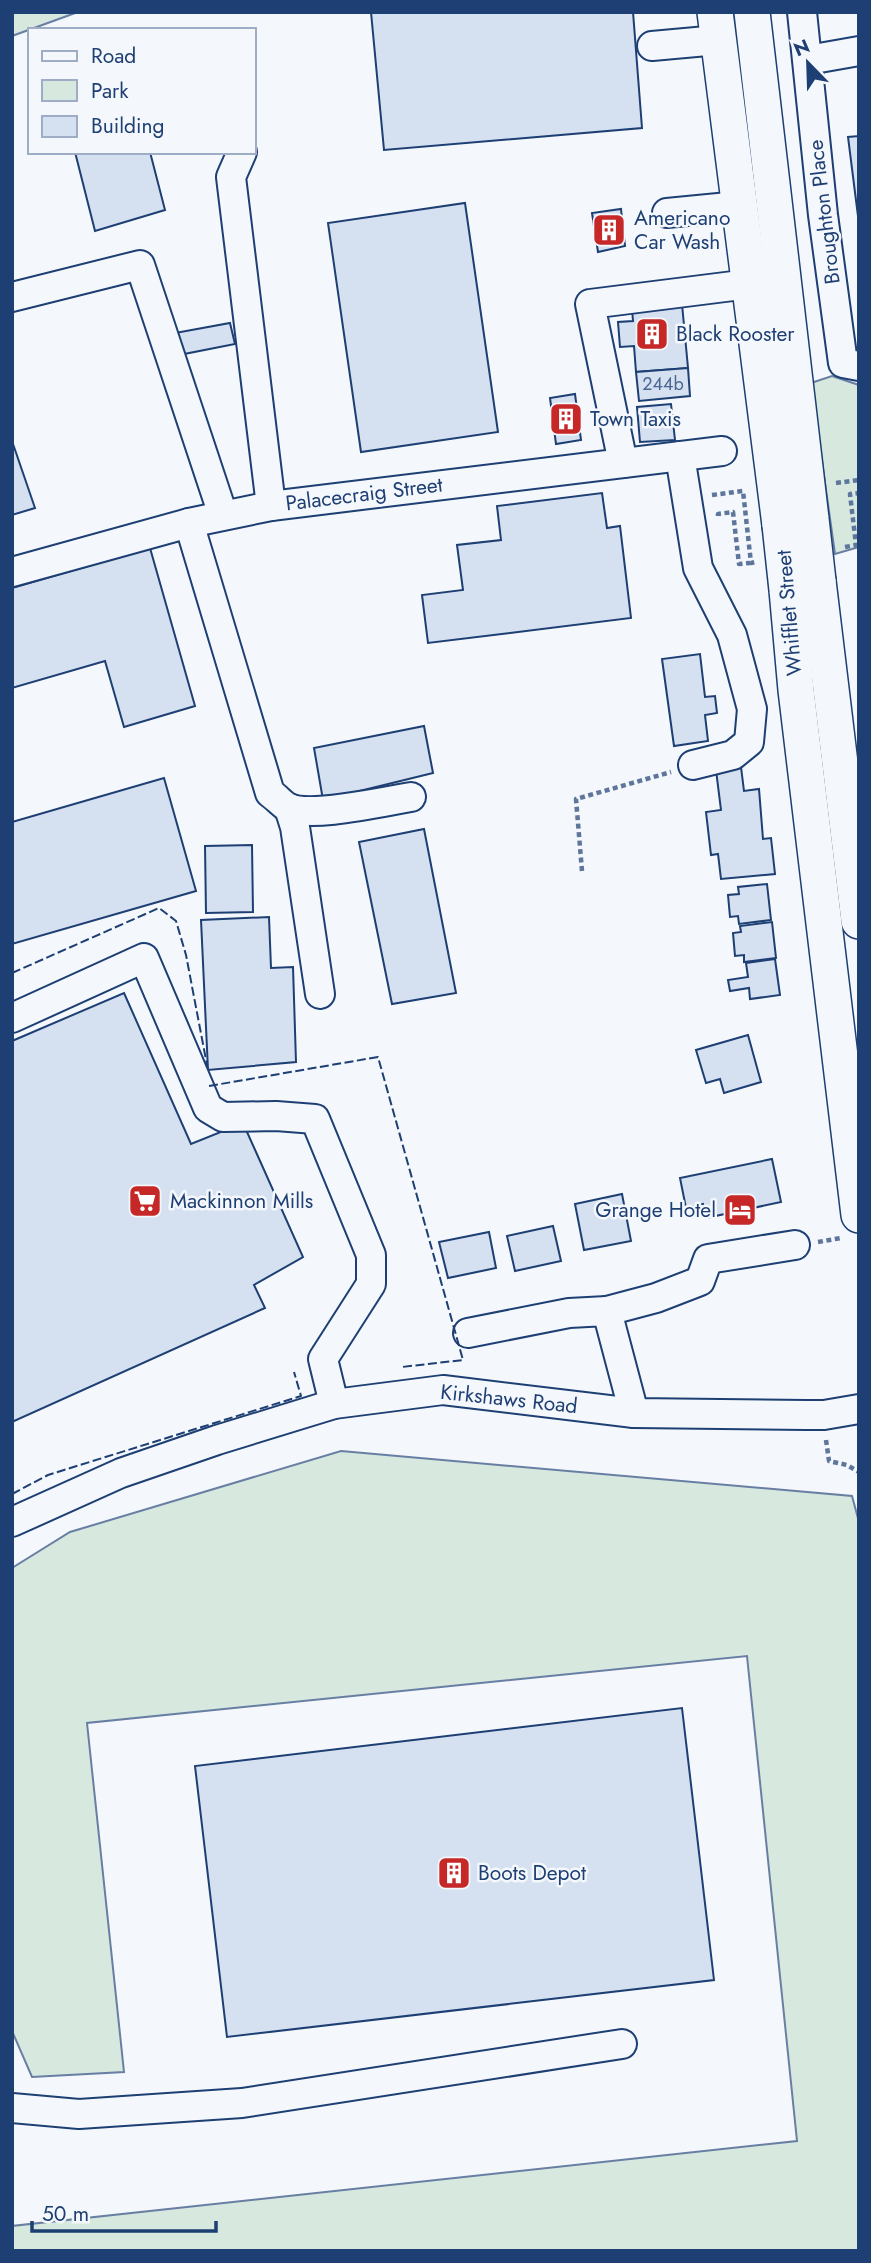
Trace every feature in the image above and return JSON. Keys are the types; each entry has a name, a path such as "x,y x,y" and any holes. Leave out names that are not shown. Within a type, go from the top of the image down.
{"main road":[{"name":"Whifflet Street","path":"752,12 795,522 803,586 859,921"},
{"name":"Whifflet Street","path":"717,26 749,284 795,522"},
{"name":"Whifflet Street","path":"803,586 797,704 854,1226"}],"street":[{"name":"Broughton Place","path":"802,12 823,215 851,365"},
{"path":"652,46 717,26"},
{"path":"808,60 859,51"},
{"path":"241,154 231,177 271,506"},
{"path":"667,213 739,206"},
{"path":"12,297 140,265 223,515"},
{"path":"623,463 590,304 749,284"},
{"name":"Palacecraig Street","path":"12,572 189,523 271,506 722,451"},
{"path":"680,456 698,568 732,635 752,709 749,743 733,755 693,765"},
{"path":"189,523 270,793 289,808 310,811 411,797"},
{"path":"289,808 295,827 320,994"},
{"path":"12,1018 144,958 208,1108 223,1117 316,1118 371,1255 370,1284 323,1359 334,1404"},
{"path":"468,1333 569,1313 607,1311 656,1298 700,1281 708,1259 794,1245"},
{"path":"607,1311 634,1413"},
{"name":"Kirkshaws Road","path":"12,1522 121,1473 334,1404 443,1390 634,1413 824,1415 859,1409"},
{"path":"12,2108 79,2114 242,2103 622,2044"}],"path":[{"path":"836,482 859,480"},
{"path":"845,547 856,545 850,494 859,493"},
{"path":"719,526 718,514 733,512 739,564 751,563"},
{"path":"582,871 576,799 693,765"},
{"path":"794,1245 854,1226"},
{"path":"824,1415 829,1461 847,1465 859,1472"}],"green space":[{"path":"12,12 78,12 28,28 12,36"},
{"path":"832,376 859,385 859,547 835,554 811,383"},
{"path":"341,1451 852,1496 859,1522 859,2251 12,2251 12,2226 797,2141 747,1656 87,1723 124,2072 32,2077 12,2031 12,1568 70,1532"}],"building":[{"path":"371,12 633,12 642,128 384,150"},
{"path":"859,136 859,224 848,137"},
{"path":"76,154 151,154 165,210 95,231"},
{"path":"465,203 498,432 361,452 328,223"},
{"name":"Americano Car Wash","path":"621,209 625,246 598,252 592,213"},
{"name":"Black Rooster","path":"682,304 688,368 636,372 634,346 620,347 618,322 633,321 632,309"},
{"path":"230,323 235,344 179,355 175,333"},
{"path":"688,368 690,396 639,401 636,372"},
{"name":"Town Taxis","path":"575,394 581,440 556,444 550,398"},
{"path":"671,404 675,440 640,442 637,407"},
{"path":"12,441 35,508 12,515"},
{"path":"602,493 607,528 620,526 631,618 428,643 422,595 463,590 457,545 501,540 497,506"},
{"path":"150,548 195,706 124,727 105,661 12,688 12,588"},
{"path":"700,654 705,697 715,696 717,713 705,715 708,741 674,746 662,659"},
{"path":"424,726 433,773 323,800 314,748"},
{"path":"741,767 744,791 759,789 763,839 771,838 775,874 721,879 718,854 711,855 706,812 721,810 716,770"},
{"path":"164,778 196,891 12,944 12,822"},
{"path":"424,829 456,993 392,1004 359,842"},
{"path":"252,845 253,912 206,913 205,846"},
{"path":"767,884 771,920 739,924 738,916 730,917 728,895 739,894 738,887"},
{"path":"269,917 271,968 293,967 296,1062 208,1070 201,920"},
{"path":"772,922 776,958 744,962 744,955 735,956 733,933 741,932 740,926"},
{"path":"775,959 780,995 750,999 749,988 730,991 728,980 748,977 746,963"},
{"name":"Mackinnon Mills","path":"124,993 191,1144 243,1123 303,1257 254,1285 265,1308 12,1422 12,1041"},
{"path":"748,1035 761,1082 724,1093 720,1079 706,1083 696,1050"},
{"path":"772,1159 781,1202 706,1218 703,1204 686,1208 680,1178"},
{"path":"622,1194 631,1241 584,1250 575,1204"},
{"path":"553,1226 561,1261 515,1271 507,1236"},
{"path":"489,1232 496,1268 448,1278 439,1242"},
{"name":"Boots Depot","path":"682,1708 714,1980 227,2037 195,1766"}],"fence":[{"path":"12,973 159,908 176,921 186,955 207,1065"},
{"path":"209,1086 378,1057 463,1360 402,1367"},
{"path":"12,1494 48,1475 301,1396 294,1372"}],"place":[{"name":"Americano Car Wash","path":"609,230"},
{"name":"Black Rooster","path":"652,334"},
{"name":"Town Taxis","path":"566,419"},
{"name":"Mackinnon Mills","path":"145,1201"},
{"name":"Grange Hotel","path":"740,1210"},
{"name":"Boots Depot","path":"454,1873"}]}
